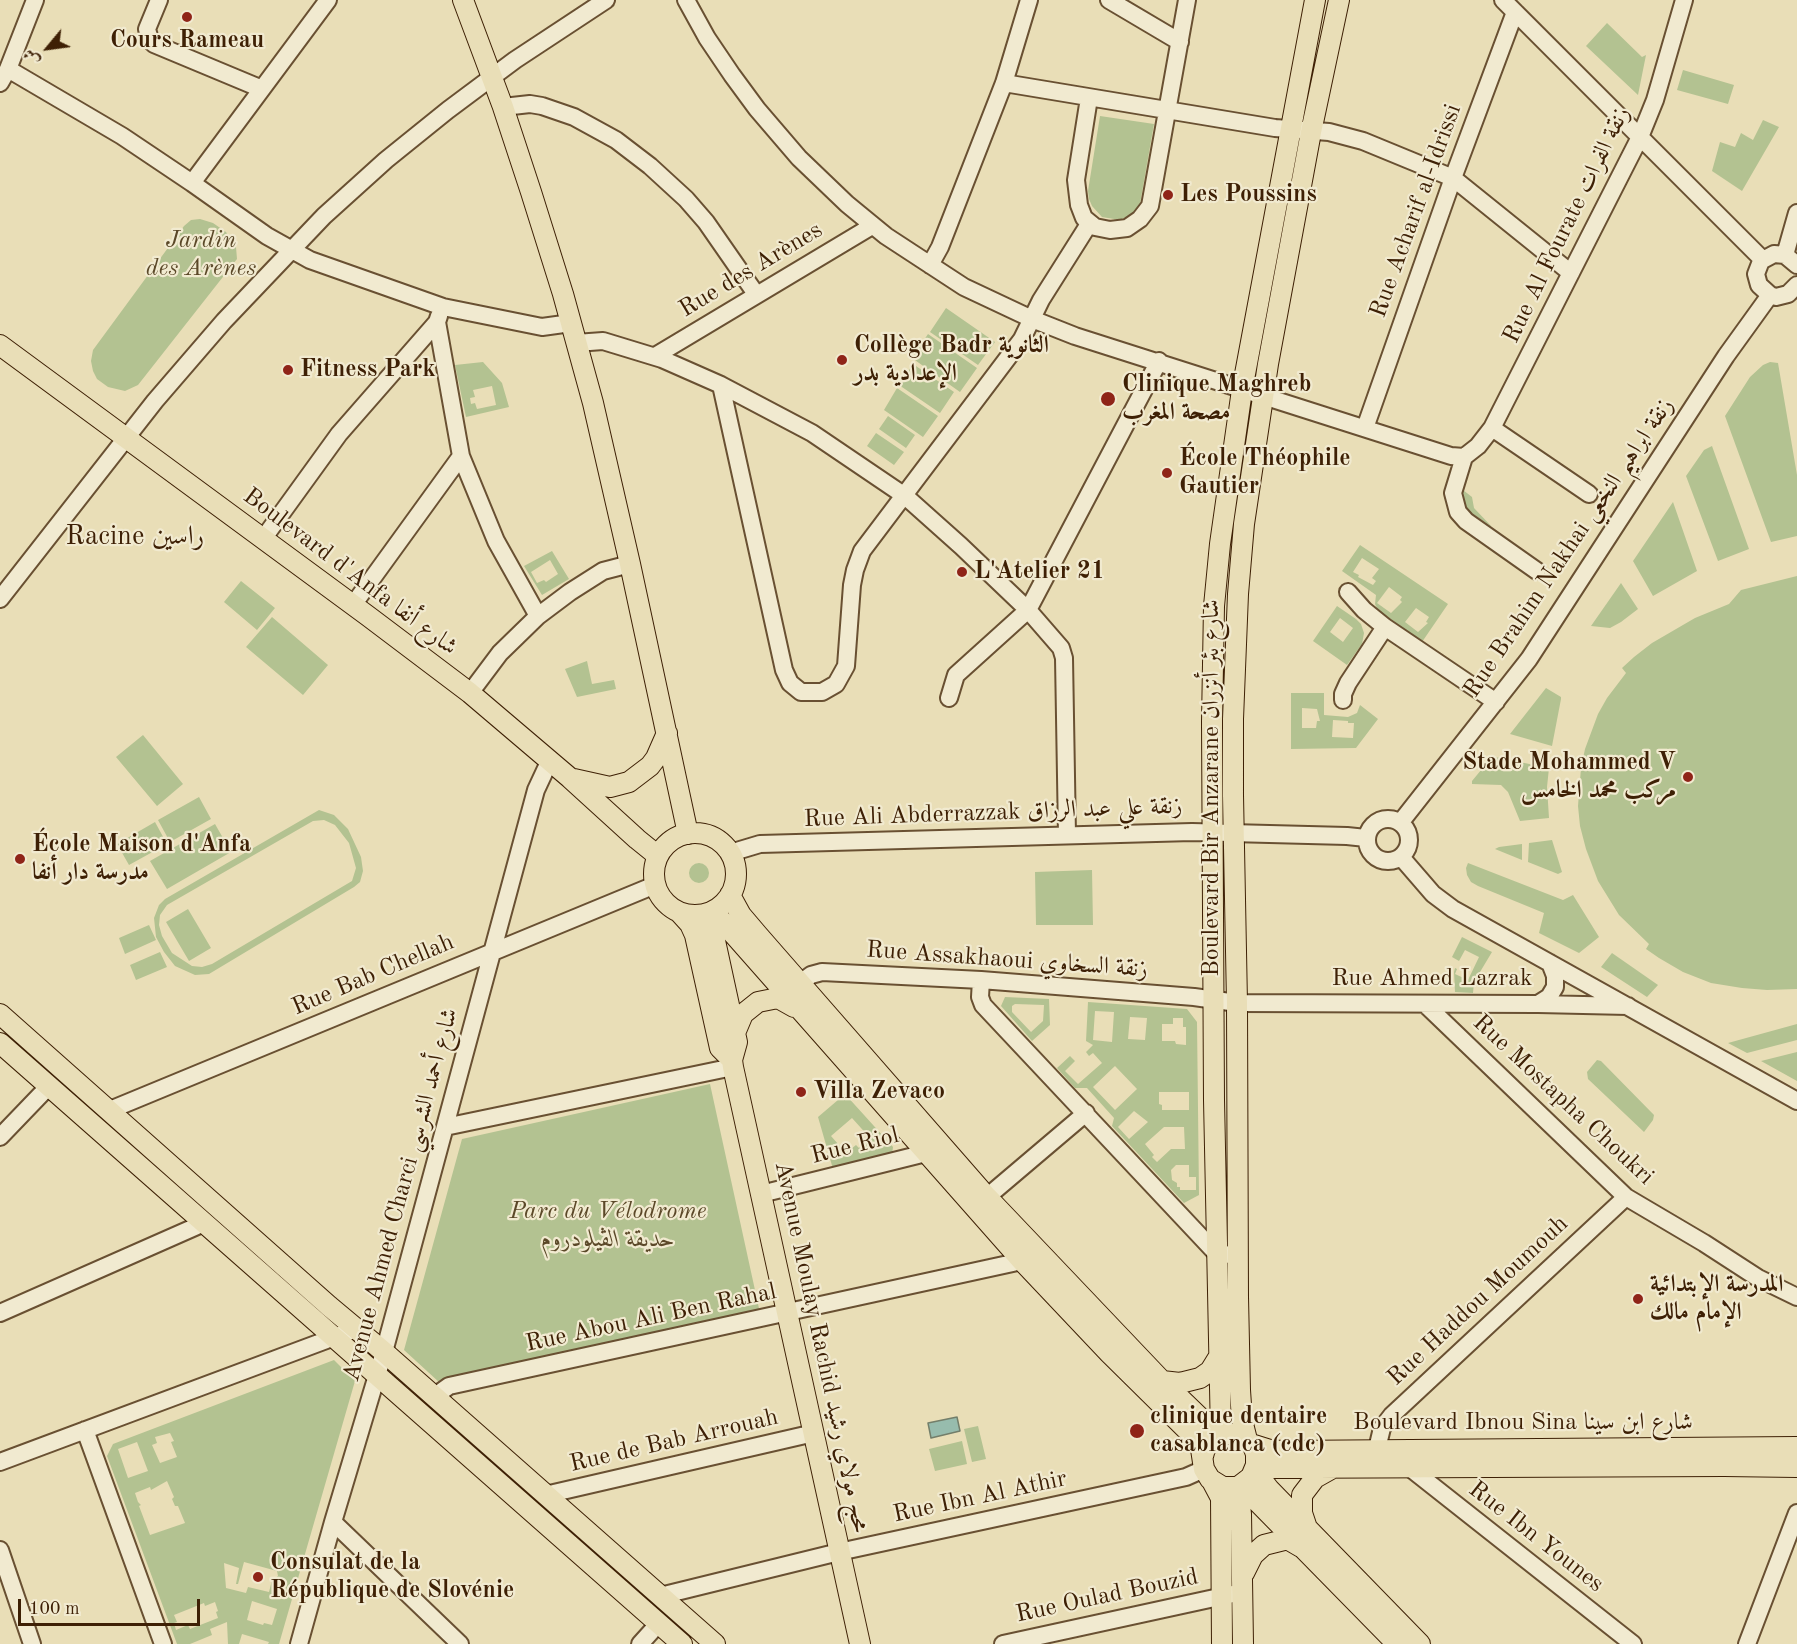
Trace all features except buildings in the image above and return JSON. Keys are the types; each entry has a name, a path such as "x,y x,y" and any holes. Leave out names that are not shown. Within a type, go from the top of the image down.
{"main road":[{"path":"463,0 503,107 531,192 593,403 688,834"},
{"name":"Boulevard Bir Anzarane شارع بئر أنزران","path":"1220,1435 1216,1253 1212,722 1215,599 1220,544 1242,390 1315,0"},
{"name":"Boulevard Bir Anzarane شارع بئر أنزران","path":"1249,1442 1242,1419 1240,1390 1238,1256 1233,719 1239,583 1244,524 1263,397 1311,132 1339,0"},
{"name":"Boulevard d'Anfa شارع أنفا","path":"2,351 126,438 470,693 658,856"},
{"path":"570,778 610,787 628,782 650,766 656,758 666,733"},
{"path":"688,834 704,834 713,837 730,854 736,872 734,887 723,905 711,912 696,915 680,913 666,903 655,885 654,871 658,856 671,841 688,834"},
{"path":"730,896 741,915 987,1197 1162,1381 1220,1435"},
{"path":"711,912 1022,1261 1198,1442 1206,1469 1221,1498 1222,1644"},
{"name":"Avenue Moulay Rachid محج مولاي رشيد","path":"711,912 737,1042 733,1063 860,1644"},
{"name":"Avenue Moulay Rachid محج مولاي رشيد","path":"680,913 690,924 695,935 720,1048 733,1063"},
{"path":"735,1033 743,1014 763,1000 782,999 799,1011"},
{"path":"0,1014 715,1644"},
{"path":"0,1043 682,1644"},
{"path":"1162,1381 1180,1383 1200,1378 1210,1371 1218,1358"},
{"path":"1206,1469 1209,1442 1220,1435 1236,1434 1249,1442 1256,1454 1247,1478 1242,1585 1243,1644"},
{"name":"Boulevard Ibnou Sina شارع ابن سينا","path":"1249,1442 1270,1450 1797,1447"},
{"name":"Boulevard Ibnou Sina شارع ابن سينا","path":"1247,1478 1331,1469 1797,1467"},
{"path":"1206,1469 1224,1487 1247,1478 1262,1482 1420,1644"},
{"path":"1307,1528 1302,1515 1302,1495 1315,1478 1331,1469"},
{"path":"1247,1478 1302,1548 1396,1644"},
{"path":"1242,1585 1249,1560 1264,1545 1284,1540 1302,1548"}],"street":[{"path":"34,0 4,76 122,136 290,250 440,314 542,327 571,323"},
{"path":"159,0 147,29 150,40 154,44 262,89"},
{"path":"0,599 155,401 219,327 332,208 386,160 514,60 606,0"},
{"path":"686,0 719,57 771,126 823,182 872,226 930,265 982,297 1075,336 1451,456 1464,457 1455,480 1453,494 1458,512 1466,521 1537,571"},
{"path":"930,265 940,247 1004,83 1029,0"},
{"path":"1109,0 1180,42"},
{"path":"1089,98 1076,190 1081,212 1089,224 1102,230 1121,229 1136,223 1149,210 1187,0"},
{"name":"Rue Al Fourate زنقة الفرات","path":"1464,457 1478,446 1492,428 1640,137 1654,100 1684,0"},
{"path":"192,183 325,1"},
{"path":"1509,6 1762,260"},
{"name":"Rue Acharif al-Idrissi","path":"1365,428 1453,178 1509,6"},
{"path":"1004,83 1291,130 1329,132 1363,141 1453,178 1571,273"},
{"path":"503,107 530,104 574,117 616,141 650,166 686,199 706,222 756,294"},
{"path":"1795,291 1782,296 1770,295 1762,289 1757,280 1757,269 1762,260 1774,254 1791,260 1797,213"},
{"path":"721,385 784,670 790,683 801,692 815,694 836,684 844,672 850,597 855,570 865,548 1022,339 1041,300 1089,224"},
{"name":"Rue des Arènes","path":"655,356 872,226"},
{"name":"Rue Brahim Nakhai زنقة ابراهيم النخعي","path":"1400,823 1529,659 1726,356 1770,295"},
{"path":"440,314 461,456 496,541 538,616"},
{"path":"263,539 339,434 440,314"},
{"path":"576,343 603,341 655,356 721,385 812,433 905,496 962,546 1028,610 1061,648 1064,658 1067,835"},
{"path":"949,698 956,675 1028,610 1159,361"},
{"path":"1492,428 1589,494"},
{"path":"352,604 461,456"},
{"path":"470,693 500,653 538,616 603,571 630,564"},
{"path":"1348,592 1385,627 1496,702"},
{"path":"1343,700 1348,683 1385,627"},
{"name":"Avenue Ahmed Charci شارع أحمد الشرسي","path":"299,1644 384,1352 536,790 550,760"},
{"path":"1391,819 1400,823 1407,831 1409,840 1407,849 1401,857 1392,861 1378,859 1370,852 1366,838 1370,828 1379,820 1391,819"},
{"name":"Rue Ali Abderrazzak زنقة علي عبد الرزاق","path":"730,854 760,844 1067,835 1234,832 1366,838"},
{"path":"1401,857 1433,894 1445,904 1797,1101"},
{"name":"Rue Bab Chellah","path":"110,1110 655,885"},
{"path":"1538,1004 1549,998 1556,987 1550,963"},
{"name":"Rue Assakhaoui زنقة السخاوي","path":"800,983 811,975 822,972 981,980 1237,1002"},
{"path":"981,980 980,997 984,1005 1216,1253 1238,1256"},
{"name":"Rue Ahmed Lazrak","path":"1237,1002 1628,1006"},
{"name":"Rue Mostapha Choukri","path":"1425,1004 1626,1197 1758,1278 1797,1298"},
{"path":"445,1126 733,1063"},
{"path":"0,1137 49,1086"},
{"path":"987,1197 1086,1113"},
{"name":"Rue Riol","path":"761,1194 926,1153"},
{"name":"Rue Haddou Moumouh","path":"1377,1449 1382,1428 1392,1415 1626,1197"},
{"path":"0,1313 204,1223"},
{"name":"Rue Abou Ali Ben Rahal","path":"437,1399 449,1386 1022,1261"},
{"path":"0,1462 356,1329"},
{"path":"85,1430 163,1644"},
{"name":"Rue de Bab Arrouah","path":"545,1495 814,1433"},
{"name":"Rue Ibn Younes","path":"1410,1468 1633,1644"},
{"name":"Rue Ibn Al Athir","path":"660,1596 839,1552 1186,1478 1206,1469"},
{"path":"1747,1644 1797,1513"},
{"path":"333,1522 460,1644"},
{"path":"0,1550 32,1644"},
{"name":"Rue Oulad Bouzid","path":"1003,1644 1222,1595 1242,1585"},
{"path":"640,1644 659,1623"}],"green space":[{"path":"1607,23 1642,57 1646,55 1638,95 1586,46"},
{"path":"1683,70 1734,85 1728,104 1677,90"},
{"path":"1100,116 1154,124 1140,204 1132,214 1120,220 1102,217 1089,199 1088,191"},
{"path":"1763,120 1779,127 1742,191 1712,171 1720,142 1735,147 1741,133 1753,140"},
{"name":"Jardin des Arènes","path":"200,219 213,223 226,232 236,247 237,259 138,385 125,391 108,387 97,379 93,371 91,361 93,350 184,226 191,220"},
{"path":"946,308 995,342 978,365 930,332"},
{"path":"928,334 977,368 960,392 912,358"},
{"path":"483,362 502,383 509,407 466,417 455,365","holes":["492,386 496,405 477,409 475,403 471,404 470,398 475,397 473,390"]},
{"path":"1770,362 1778,363 1797,475 1797,536 1771,542 1725,416 1750,377"},
{"path":"913,364 954,392 940,413 899,385"},
{"path":"897,388 938,416 923,437 884,410"},
{"path":"888,416 915,435 906,448 879,429"},
{"path":"876,433 904,452 894,465 867,446"},
{"path":"1712,446 1749,549 1718,561 1686,476 1704,450"},
{"path":"1463,490 1472,497 1474,508 1492,527 1466,509 1462,497"},
{"path":"1673,502 1697,571 1653,596 1633,561"},
{"path":"1360,545 1448,604 1422,642 1378,610 1375,604 1376,595 1342,571","holes":["1362,558 1379,569 1372,578 1376,581 1373,585 1353,572","1389,587 1402,597 1400,600 1402,602 1391,613 1377,603","1416,608 1429,617 1426,622 1428,623 1418,632 1405,622"]},
{"path":"552,551 569,579 542,595 524,566","holes":["550,560 558,574 546,582 544,580 537,583 531,572"]},
{"name":"Stade Mohammed V مركب محمد الخامس","path":"1797,576 1797,989 1767,990 1711,983 1683,972 1646,949 1649,944 1619,915 1598,881 1586,849 1578,806 1585,749 1598,714 1626,673 1622,668 1634,657 1652,643 1695,618 1729,604 1741,590"},
{"path":"241,581 275,608 257,630 224,602"},
{"path":"1621,583 1638,609 1610,628 1591,626"},
{"path":"1337,606 1361,624 1364,633 1362,644 1347,665 1313,641","holes":["1340,618 1353,628 1343,642 1330,632"]},
{"path":"272,617 328,665 303,695 246,647"},
{"path":"587,661 592,684 614,680 616,689 577,697 565,669"},
{"path":"1546,688 1561,697 1552,746 1510,734"},
{"path":"1291,693 1324,693 1324,715 1348,717 1357,713 1360,705 1378,719 1356,748 1291,749","holes":["1302,708 1317,709 1320,721 1317,721 1316,728 1302,728","1333,720 1354,723 1353,738 1332,737"]},
{"path":"143,735 183,784 157,806 116,757"},
{"path":"1491,758 1549,768 1547,787 1549,818 1520,821 1508,792 1501,785 1472,784"},
{"path":"199,797 211,819 170,842 158,820"},
{"path":"319,810 334,815 348,829 361,857 363,871 360,882 354,887 209,974 195,975 175,966 164,952 156,937 154,918 159,905 165,899","holes":["324,820 335,825 349,843 356,868 352,881 212,964 202,967 192,966 172,953 162,936 159,925 160,915 167,905 313,821"]},
{"path":"155,822 167,844 129,865 117,844"},
{"path":"215,824 231,852 167,889 150,861"},
{"path":"1552,840 1562,872 1558,874 1528,862 1529,843"},
{"path":"1522,844 1522,860 1495,849 1499,847"},
{"path":"699,863 706,866 709,873 706,880 699,883 692,880 689,873 692,866"},
{"path":"1468,863 1563,900 1573,895 1599,937 1579,953 1539,933 1544,913 1471,882 1467,875"},
{"path":"1092,870 1093,925 1036,925 1035,872"},
{"path":"188,909 211,948 189,961 166,922"},
{"path":"149,925 156,940 125,954 119,938"},
{"path":"1462,937 1492,952 1474,982 1473,993 1455,992 1454,972 1455,968 1457,969 1455,974 1468,980 1479,957 1465,950 1459,961 1452,957"},
{"path":"160,952 167,967 136,980 130,965"},
{"path":"1612,953 1658,985 1647,997 1601,967"},
{"path":"1005,997 1049,999 1050,1025 1032,1041 1001,1006","holes":["1015,1004 1044,1005 1043,1021 1031,1032 1012,1012 1012,1006"]},
{"path":"1088,1002 1187,1009 1197,1022 1199,1195 1184,1203 1112,1126 1114,1118 1087,1088 1075,1088 1057,1068 1070,1056 1075,1061 1065,1071 1078,1084 1102,1063 1093,1053 1089,1056 1086,1052 1093,1045 1086,1041","holes":["1095,1011 1114,1012 1112,1042 1093,1040","1130,1017 1147,1018 1145,1040 1128,1039","1173,1018 1183,1018 1183,1027 1186,1027 1186,1045 1176,1044 1175,1041 1162,1041 1162,1024 1173,1024","1115,1066 1137,1089 1115,1110 1093,1087","1159,1092 1189,1092 1189,1110 1162,1110 1162,1105 1159,1104","1134,1111 1148,1122 1129,1139 1118,1127","1164,1127 1184,1127 1185,1149 1171,1149 1157,1162 1152,1157 1154,1155 1145,1144","1176,1165 1189,1165 1189,1177 1196,1177 1196,1190 1180,1190 1177,1183 1172,1180 1171,1170"]},
{"path":"1797,1024 1797,1040 1747,1053 1728,1043"},
{"path":"1797,1052 1797,1081 1761,1061"},
{"path":"1597,1060 1601,1061 1654,1115 1644,1132 1588,1079 1587,1072"},
{"name":"Parc du Vélodrome حديقة الڤيلودروم","path":"710,1084 760,1313 440,1383 404,1350 462,1139"},
{"path":"845,1094 893,1147 892,1155 833,1169 818,1117","holes":["852,1118 870,1138 859,1148 856,1145 846,1153 831,1136"]},
{"path":"334,1360 355,1381 279,1644 268,1644 269,1642 242,1634 239,1644 228,1644 227,1622 210,1629 212,1635 190,1644 177,1644 107,1456 113,1444","holes":["170,1433 177,1457 160,1463 152,1445 157,1443 155,1437","137,1442 148,1471 128,1478 118,1449","167,1481 174,1497 172,1499 175,1506 178,1506 185,1523 150,1535 135,1493 150,1487 151,1490","244,1562 277,1571 278,1576 272,1580 269,1592 248,1587 246,1593 226,1588 224,1563 239,1568 236,1584 238,1584","252,1601 277,1609 272,1625 264,1623 263,1625 247,1620","215,1602 218,1618 190,1629 188,1625 176,1630 174,1623 177,1622 174,1615 204,1603 205,1606"]},
{"path":"978,1426 986,1459 972,1462 964,1429"},
{"path":"962,1441 967,1464 935,1471 929,1449"}],"shaded area":[{"path":"957,1417 960,1431 931,1438 928,1423"}],"place":[{"name":"Cours Rameau","path":"187,17"},
{"name":"Les Poussins","path":"1168,195"},
{"name":"Collège Badr الثانوية الإعدادية بدر","path":"842,360"},
{"name":"Fitness Park","path":"288,370"},
{"name":"Clinique Maghreb مصحة المغرب","path":"1108,399"},
{"name":"École Théophile Gautier","path":"1167,473"},
{"name":"L'Atelier 21","path":"962,572"},
{"name":"Stade Mohammed V مركب محمد الخامس","path":"1688,777"},
{"name":"École Maison d'Anfa مدرسة دار أنفا","path":"20,859"},
{"name":"Villa Zevaco","path":"801,1092"},
{"name":"المدرسة الإبتدائية الإمام مالك","path":"1638,1299"},
{"name":"clinique dentaire casablanca (cdc)","path":"1137,1431"},
{"name":"Consulat de la République de Slovénie","path":"258,1577"}],"district":[{"name":"Racine راسين","path":"135,537"}]}
